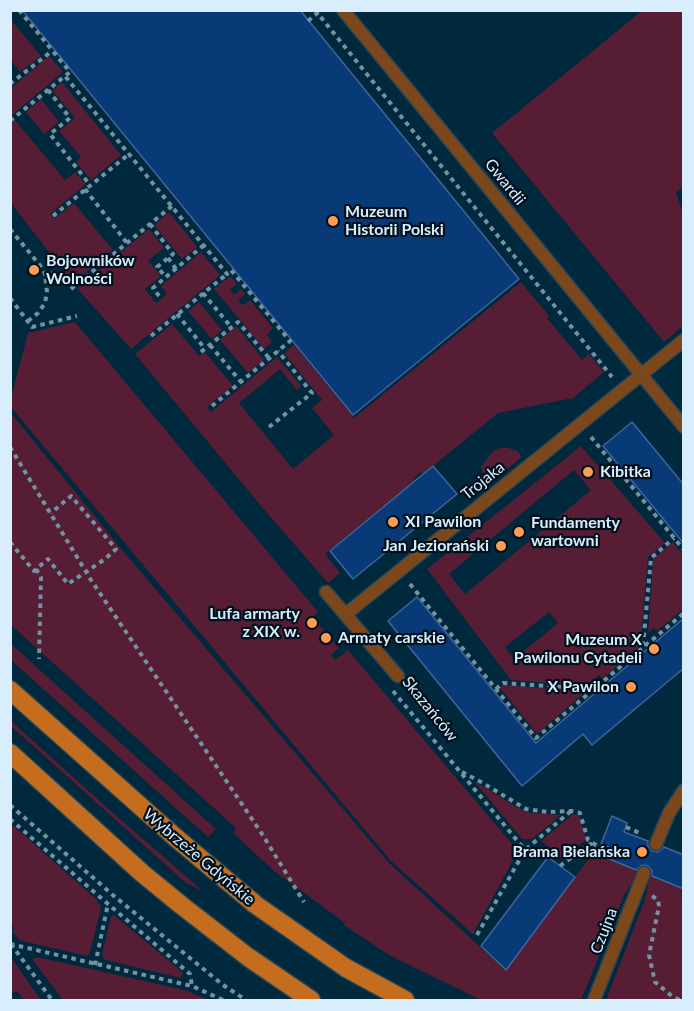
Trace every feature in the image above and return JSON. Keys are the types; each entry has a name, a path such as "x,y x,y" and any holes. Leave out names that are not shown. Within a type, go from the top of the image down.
{"main road":[{"name":"Wybrzeże Gdyńskie","path":"10,690 175,837 256,905 346,968 405,1000"},
{"path":"10,753 142,873 257,963 311,1000"}],"lane":[{"name":"Gwardii","path":"343,10 640,375"},
{"name":"Trojaka","path":"346,614 684,340"},
{"path":"640,375 684,428"},
{"name":"Skazańców","path":"326,592 398,676"},
{"path":"656,844 669,813 684,790"},
{"name":"Czujna","path":"594,1000 644,873"}],"path":[{"path":"10,121 70,72 19,10"},
{"path":"308,21 318,12 612,377"},
{"path":"10,84 52,51"},
{"path":"65,76 227,274"},
{"path":"48,90 70,117 50,134 90,185"},
{"path":"53,216 129,154"},
{"path":"85,189 127,243"},
{"path":"71,289 171,206"},
{"path":"150,224 173,254 158,267 166,277"},
{"path":"10,229 44,269 45,274 45,303 28,321"},
{"path":"159,296 153,288 204,246"},
{"path":"168,258 176,268"},
{"path":"151,336 231,270 290,341 212,406"},
{"path":"45,274 57,273"},
{"path":"203,293 231,327"},
{"path":"10,298 32,327 77,316"},
{"path":"177,314 203,350 238,322 269,358"},
{"path":"210,345 241,382"},
{"path":"269,428 312,393 278,351"},
{"path":"589,434 684,550"},
{"path":"10,447 86,571 262,834 304,902"},
{"path":"10,542 34,571 48,559 68,584 116,549 71,496 51,513"},
{"path":"643,647 651,558 674,538"},
{"path":"36,569 41,577 39,659"},
{"path":"407,581 536,738 684,613"},
{"name":"Skazańców","path":"398,676 387,685 525,850"},
{"path":"496,688 503,683 593,689"},
{"path":"458,770 526,809 580,813 588,840 605,849 606,846"},
{"path":"10,805 114,896 223,986 246,1000"},
{"path":"477,935 525,850 571,811"},
{"path":"10,819 190,974 192,986"},
{"path":"560,866 592,843"},
{"path":"638,890 658,900 659,906 649,955 655,982 673,997 681,1000"},
{"path":"95,965 108,904"},
{"path":"11,944 192,986 223,1000"},
{"path":"11,944 52,1000"}],"shaded area":[{"path":"643,10 683,11 684,187 676,192 683,214 683,326 664,342 492,133"},
{"path":"10,19 41,56 20,72 11,60"},
{"path":"49,56 63,72 11,116 11,88"},
{"path":"62,82 121,155 91,180 76,162 81,157 59,131 75,118 52,90"},
{"path":"41,99 59,122 44,134 26,112"},
{"path":"15,120 65,180 75,172 86,184 50,214 54,219 74,203 113,250 73,283 11,203 11,124"},
{"path":"169,212 197,247 182,259 154,225"},
{"path":"149,229 164,248 148,261 161,276 145,289 156,303 167,294 161,286 201,252 220,275 131,349 77,288"},
{"path":"230,276 237,284 230,290 234,295 241,289 245,294 238,301 242,305 250,300 273,328 267,335 272,342 264,349 214,289"},
{"path":"521,282 582,360 589,354 604,372 573,398 498,413 423,474 421,472 414,478 415,480 325,554 340,573 328,583 135,354 172,324 199,356 205,352 233,386 207,407 211,412 277,357 301,386 297,390 280,369 239,403 293,469 334,435 312,408 322,400 284,353 294,345 354,418"},
{"path":"199,302 222,330 212,339 188,311"},
{"path":"75,322 318,612 304,623 309,629 317,622 325,632 318,639 323,644 330,638 339,648 331,655 335,660 348,650 518,851 473,934 391,861 11,407 11,398 28,333"},
{"path":"236,326 264,360 248,373 220,340"},
{"path":"11,413 123,551 389,863 505,970 593,853 641,872 625,893 581,1000 481,1000 389,955 344,925 345,923 273,870 233,833 236,828 11,625"},
{"path":"581,446 665,543 648,557 641,639 636,643 639,647 603,678 599,675 587,686 511,680 427,569","holes":["574,470 591,490 465,594 449,574","549,612 558,623 514,659 505,647"]},
{"path":"500,448 516,450 522,457 497,477 483,472 481,467 493,451"},
{"path":"673,542 683,555 683,609 657,631 654,628 648,633 653,559"},
{"path":"11,644 216,829 208,837 11,660"},
{"path":"504,685 584,693 537,734 500,688"},
{"path":"11,721 203,891 186,883 11,726"},
{"path":"474,781 520,809 531,813 561,815 532,839 522,839"},
{"path":"573,814 579,815 586,840 562,857 554,857 556,853 541,841"},
{"path":"10,823 100,905 89,955 23,941 18,939 12,930 14,928 10,923"},
{"path":"650,876 681,888 684,927 683,1000 606,1000 645,899"},
{"path":"112,915 181,971 183,974 181,978 103,958"},
{"path":"11,957 41,1000 22,1000 17,991 14,993 11,989"},
{"path":"37,957 185,990 208,1000 63,1000 32,959"}],"building":[{"name":"Muzeum Historii Polski","path":"22,10 300,10 519,279 353,415"},
{"path":"632,422 684,485 684,544 603,446"},
{"name":"XI Pawilon","path":"433,466 457,494 353,579 330,551"},
{"name":"X Pawilon","path":"417,597 536,743 684,618 684,668 592,745 583,734 522,786 388,621"},
{"name":"Brama Bielańska","path":"612,816 627,823 624,832 648,841 648,846 652,851 658,852 664,847 684,855 684,889 652,876 652,871 648,866 642,865 636,870 607,858 611,848 601,844"},
{"path":"548,857 575,877 506,970 481,946"}],"place":[{"name":"Muzeum Historii Polski","path":"333,221"},
{"name":"Bojowników Wolności","path":"34,270"},
{"name":"Kibitka","path":"588,472"},
{"name":"XI Pawilon","path":"393,522"},
{"name":"Fundamenty wartowni","path":"519,532"},
{"name":"Jan Jeziorański","path":"501,546"},
{"name":"Lufa armarty z XIX w.","path":"312,623"},
{"name":"Armaty carskie","path":"326,638"},
{"name":"Muzeum X Pawilonu Cytadeli","path":"654,649"},
{"name":"X Pawilon","path":"631,687"},
{"name":"Brama Bielańska","path":"642,852"}]}
